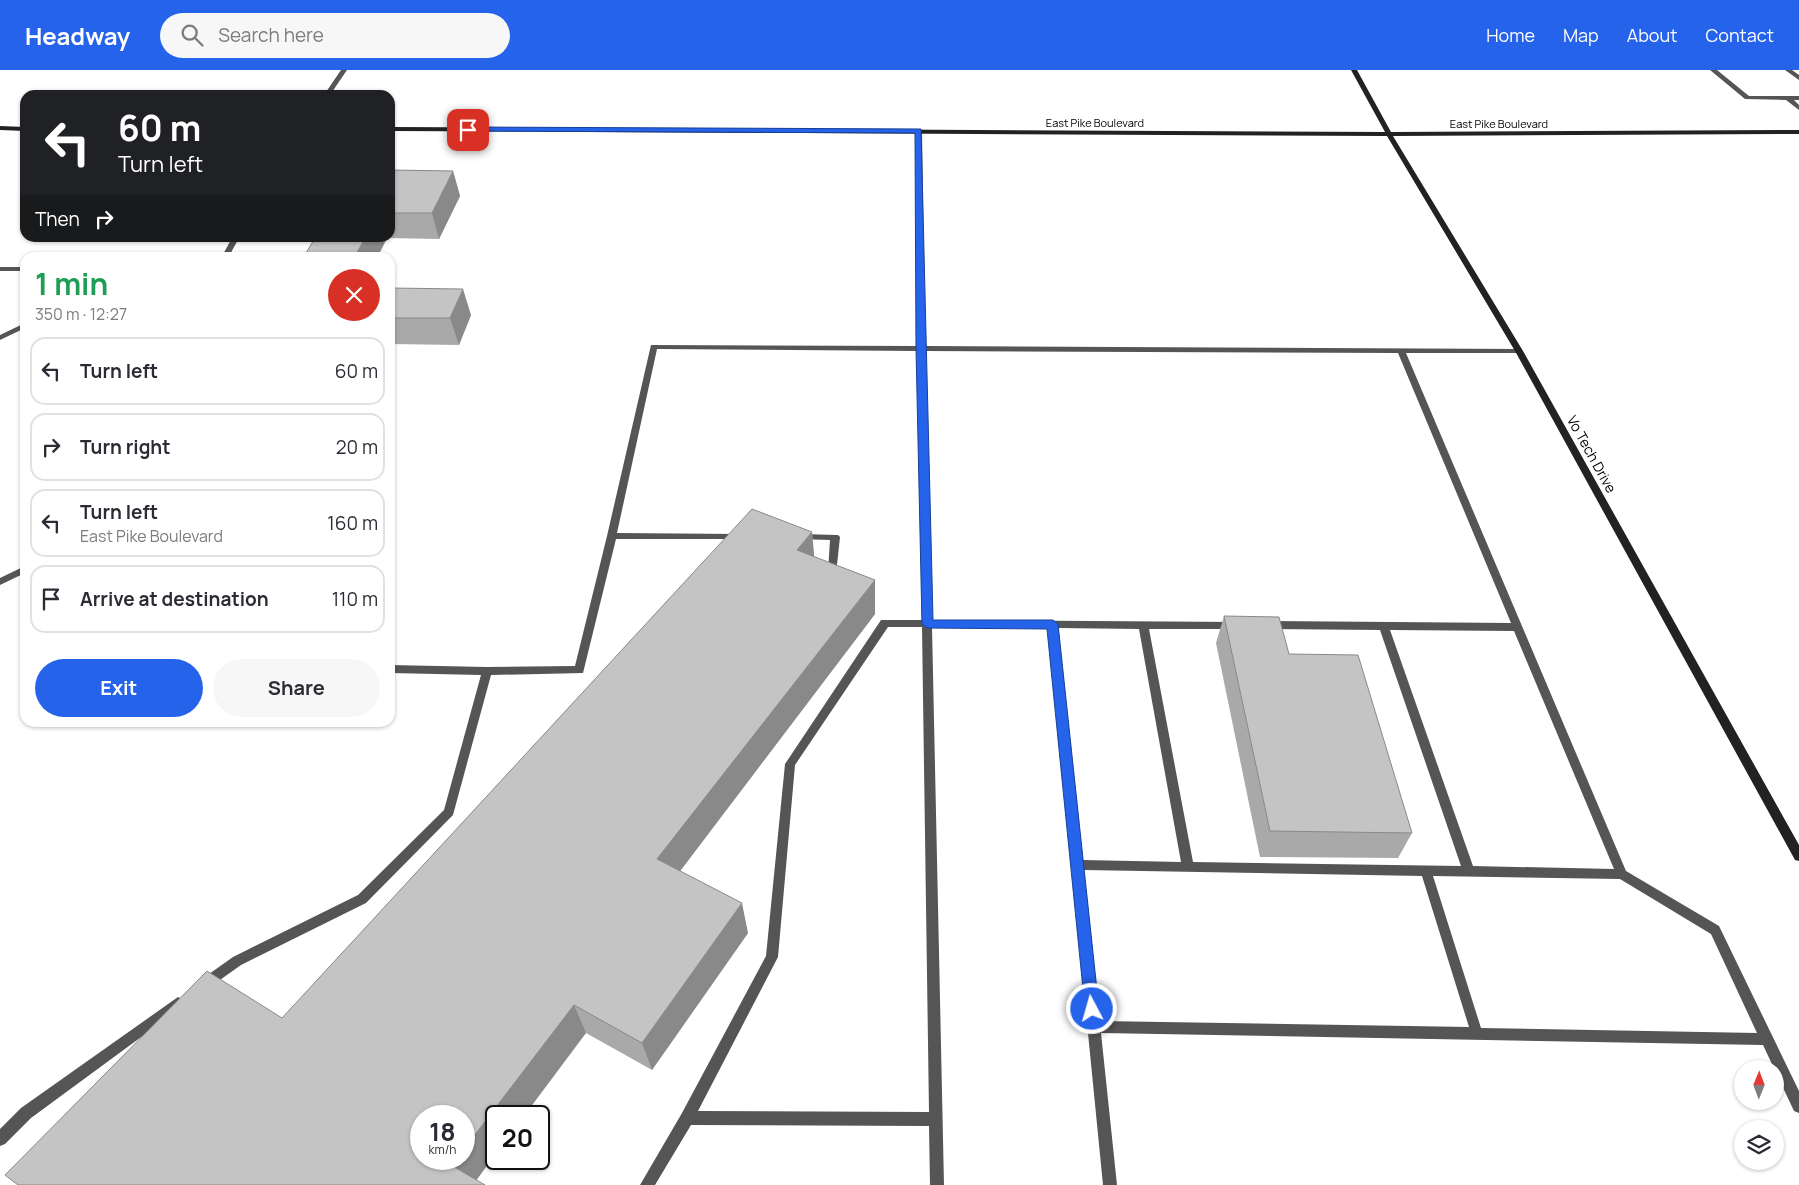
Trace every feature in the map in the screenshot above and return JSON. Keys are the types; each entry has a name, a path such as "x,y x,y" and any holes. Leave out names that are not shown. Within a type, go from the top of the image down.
{"street":[{"path":"330,90 344,70"},
{"name":"Vo Tech Drive","path":"1354,70 1389,134 1519,351 1799,856"},
{"path":"1713,70 1748,98 1799,98"},
{"path":"1788,70 1799,78"},
{"path":"1788,98 1799,108"},
{"path":"0,128 20,128"},
{"name":"East Pike Boulevard","path":"395,129 919,130 1389,134 1799,132"},
{"path":"919,130 921,349 937,1185"},
{"path":"0,269 20,269"},
{"path":"0,338 20,328"},
{"path":"395,669 579,670 612,536 654,347 1519,351"},
{"path":"1401,350 1622,874"},
{"path":"612,536 748,537"},
{"path":"787,537 835,537 833,572"},
{"path":"0,582 20,572"},
{"path":"647,1185 687,1118 772,956 790,764 885,623 1517,627"},
{"path":"1053,624 1110,1185"},
{"path":"1143,625 1188,867"},
{"path":"1384,626 1469,871"},
{"path":"0,1139 26,1113 237,961 362,899 449,812 487,671"},
{"path":"1077,865 1622,874 1715,930 1799,1106"},
{"path":"1426,871 1477,1034"},
{"path":"1094,1027 1767,1039"},
{"path":"687,1118 936,1119"}],"building":[{"path":"395,170 453,171 432,213 395,213"},
{"path":"313,242 363,242 357,252 307,252"},
{"path":"395,288 463,289 450,318 395,318"},
{"path":"752,509 812,532 797,550 875,580 657,859 742,903 642,1043 574,1005 498,1105 485,1105 485,1122 475,1135 475,1105 410,1105 410,1170 460,1170 485,1185 18,1185 5,1175 207,971 282,1018"},
{"path":"1224,616 1279,617 1289,654 1358,655 1412,833 1270,831"}],"route":[{"path":"468,130 919,130 921,349 927,624 1053,624 1092,1009"}]}
